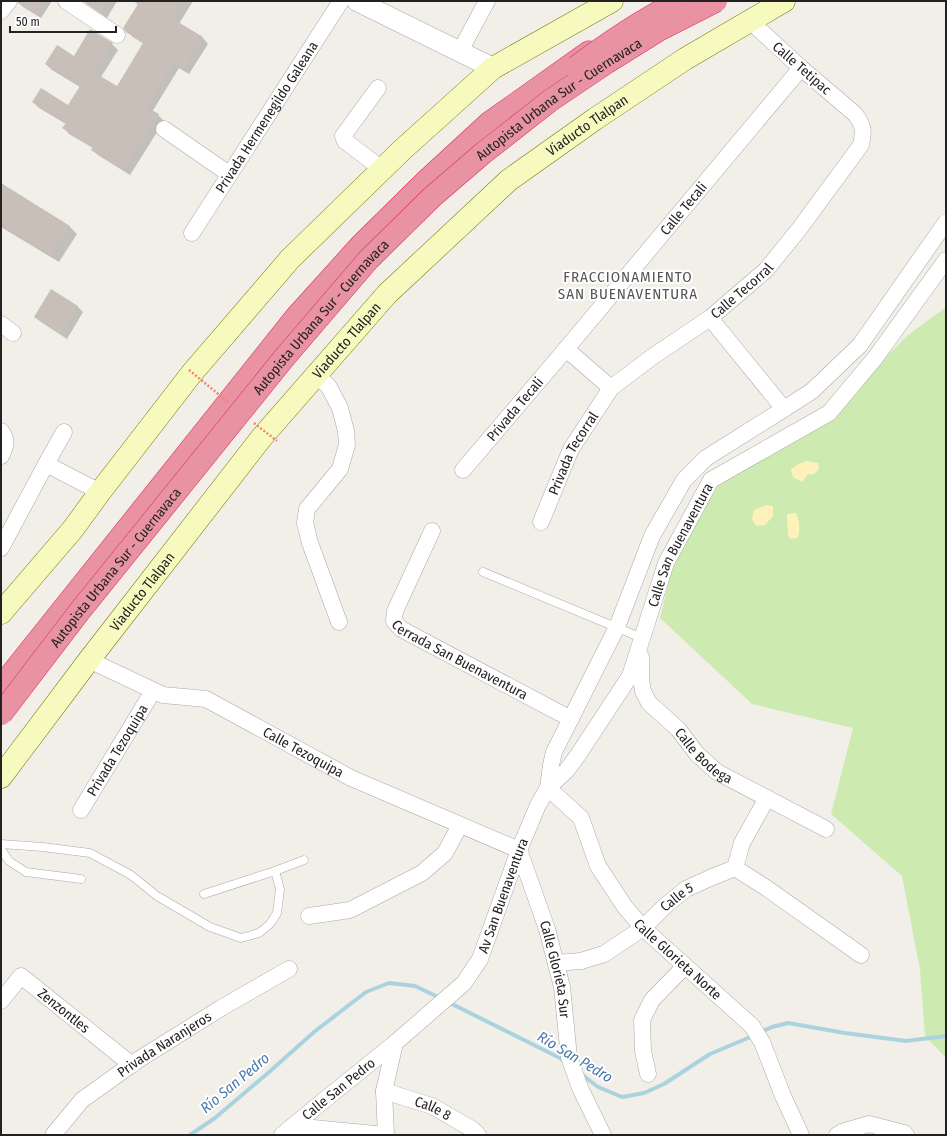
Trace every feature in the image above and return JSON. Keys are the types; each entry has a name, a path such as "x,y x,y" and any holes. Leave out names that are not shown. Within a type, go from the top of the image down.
{"highway":[{"path":"1,687 296,317 360,246 427,180 490,123 601,44 679,1"},
{"name":"Autopista Urbana Sur - Cuernavaca","path":"1,696 278,349 363,249 424,189 486,134 603,46 658,12 679,1"},
{"name":"Autopista Urbana Sur - Cuernavaca","path":"1,714 79,612 284,358 368,260 432,197 482,154 551,100 659,30 716,1"},
{"name":"Viaducto Tlalpan","path":"1,722 317,329 366,272 410,226 512,138 555,104 683,24 728,1"}],"main road":[{"path":"1,612 73,529 192,373 290,259 402,150 493,68 612,1"},
{"name":"Viaducto Tlalpan","path":"1,777 89,660 262,437 387,294 509,180 595,119 685,59 784,1"}],"street":[{"path":"1,11 9,1"},
{"path":"66,1 116,35"},
{"name":"Privada Hermenegildo Galeana","path":"192,233 341,1"},
{"path":"357,1 493,68"},
{"path":"460,51 487,1"},
{"name":"Calle Tetipac","path":"750,21 801,68 855,114"},
{"name":"Calle Tecali","path":"566,349 801,68"},
{"path":"378,88 343,136 345,141 382,169"},
{"name":"Calle Tecorral","path":"610,388 652,357 710,318 766,270 800,228 861,145 863,136 861,122 855,114"},
{"path":"164,129 229,174"},
{"name":"Calle San Buenaventura","path":"548,788 554,752 617,627 652,536 684,480 706,458 812,391 860,345 946,222"},
{"name":"Calle San Buenaventura","path":"538,805 548,788 566,770 630,676 666,563 711,480 829,413 875,358 946,260"},
{"path":"710,318 784,409"},
{"path":"566,349 610,388"},
{"name":"Privada Tecali","path":"464,470 566,349"},
{"path":"317,375 329,387 340,408 346,431 347,445 340,469 307,509 305,523 310,543 339,622"},
{"name":"Privada Tecorral","path":"541,522 571,449 610,388"},
{"path":"1,432 5,436 6,441 5,449 1,456"},
{"path":"1,548 64,432"},
{"path":"46,464 100,492"},
{"name":"Cerrada San Buenaventura","path":"432,531 395,611 394,622 401,629 571,719"},
{"name":"Calle Bodega","path":"642,638 641,679 643,691 649,703 678,729 697,754 717,772 826,829"},
{"name":"Calle Tezoquipa","path":"89,660 163,695 206,699 351,778 519,850"},
{"name":"Privada Tezoquipa","path":"80,810 153,691"},
{"name":"Calle Glorieta Norte","path":"548,788 581,818 598,866 624,907 643,928 752,1026 762,1042 783,1096 801,1135"},
{"path":"767,798 742,843 735,868 764,886 861,955"},
{"name":"Av San Buenaventura","path":"395,1043 464,983 480,959 528,824 538,805"},
{"path":"309,916 350,910 422,874 445,853 460,825"},
{"name":"Calle Glorieta Sur","path":"519,850 547,929 562,987 569,1057 580,1088 603,1135"},
{"name":"Calle 5","path":"556,963 581,961 604,954 643,928 665,906 686,889 735,868"},
{"path":"648,1074 643,1051 642,1020 652,1000 685,966"},
{"name":"Privada Naranjeros","path":"53,1135 82,1100 132,1065 221,1008 289,969"},
{"name":"Zenzontles","path":"1,1001 21,976 132,1065"},
{"path":"288,1131 386,1135 384,1092 395,1043"},
{"name":"Calle San Pedro","path":"288,1131 316,1106 395,1043"},
{"name":"Calle 8","path":"384,1092 432,1106 472,1129 478,1135"},
{"path":"837,1135 842,1132 869,1124 904,1133 906,1135"}],"lane":[{"path":"483,572 642,638"},
{"path":"1,844 43,847 90,853 131,875 157,896 210,927 241,938 259,933 270,924 277,913 280,889 275,871"},
{"path":"1,849 9,861 26,872 81,879"},
{"path":"204,894 304,860"}],"green space":[{"path":"946,307 946,1058 925,1036 920,970 902,876 831,814 853,728 752,704 660,618 673,564 725,473 858,385 907,336"}],"sand":[{"path":"807,461 818,463 819,469 814,474 808,474 802,482 793,477 791,469"},
{"path":"767,505 773,506 773,516 765,525 756,526 752,519 754,510"},
{"path":"796,513 799,525 798,538 790,539 788,534 787,514"}],"building":[{"path":"18,1 46,1 37,15 18,3"},
{"path":"83,1 109,1 101,13"},
{"path":"140,1 184,1 173,19 203,37 184,69 174,63 146,107 159,114 124,170 91,150 93,147 62,128 66,123 32,102 41,88 68,105 80,86 45,64 57,45 74,56 90,29 113,43 95,73 117,86 143,43 126,32 123,28"},
{"path":"1,183 70,226 51,255 1,225"},
{"path":"51,289 78,306 61,334 34,317"}],"waterway":[{"name":"Río San Pedro","path":"190,1135 215,1118 314,1032 366,992 389,983 415,986 440,998"},
{"name":"Río San Pedro","path":"448,1002 560,1058 565,1062"},
{"name":"Río San Pedro","path":"761,1032 772,1027 788,1023 845,1033 906,1041 946,1036"},
{"name":"Río San Pedro","path":"581,1074 598,1087 622,1097 644,1093 664,1084 710,1054 755,1035"}],"district":[{"name":"FRACCIONAMIENTO SAN BUENAVENTURA","path":"628,286"}]}
